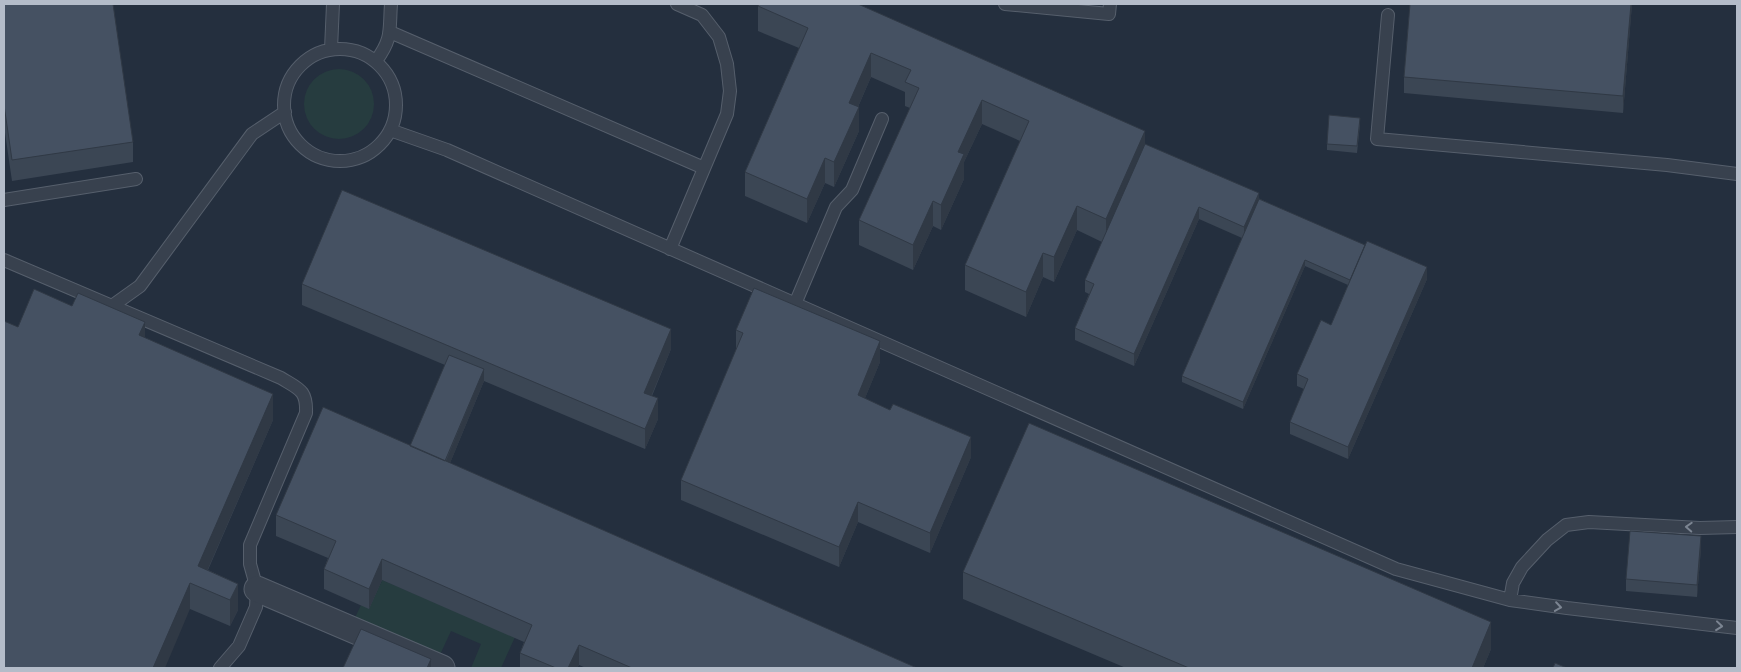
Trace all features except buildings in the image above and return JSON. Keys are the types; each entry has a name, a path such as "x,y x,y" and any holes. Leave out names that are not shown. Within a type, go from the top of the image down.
{"street":[{"path":"257,589 442,668"}],"lane":[{"path":"332,4 332,49"},
{"path":"376,61 385,48 390,32 391,4"},
{"path":"670,249 727,114 730,91 727,64 719,37 702,15 677,4"},
{"path":"1005,4 1109,14 1110,4"},
{"path":"1388,15 1377,139 1667,165 1737,174"},
{"path":"390,32 704,168"},
{"path":"332,49 347,49 362,53 376,61 387,75 395,92 395,116 390,130 381,143 371,151 353,159 335,160 322,158 310,151 298,141 289,127 285,112 286,93 293,76 305,62 322,52 332,49"},
{"path":"112,306 140,286 252,134 285,112"},
{"path":"795,304 836,207 852,190 882,119"},
{"path":"390,130 447,150 795,304 1129,457 1394,573 1510,600 1737,628"},
{"path":"4,200 136,179"},
{"path":"4,260 281,378 299,388 307,400 306,413 250,545 250,564 257,589 256,607 239,646 220,668"},
{"path":"1510,600 1513,583 1522,567 1547,540 1566,525 1589,522 1700,528 1737,527"}],"green space":[{"path":"346,69 359,75 368,84 372,90 374,104 372,118 364,129 353,137 332,139 325,137 314,129 306,118 304,97 306,90 314,79 325,71"},
{"path":"382,580 515,637 501,668 471,668 481,644 451,631 438,659 353,622 361,605 369,608"}]}
